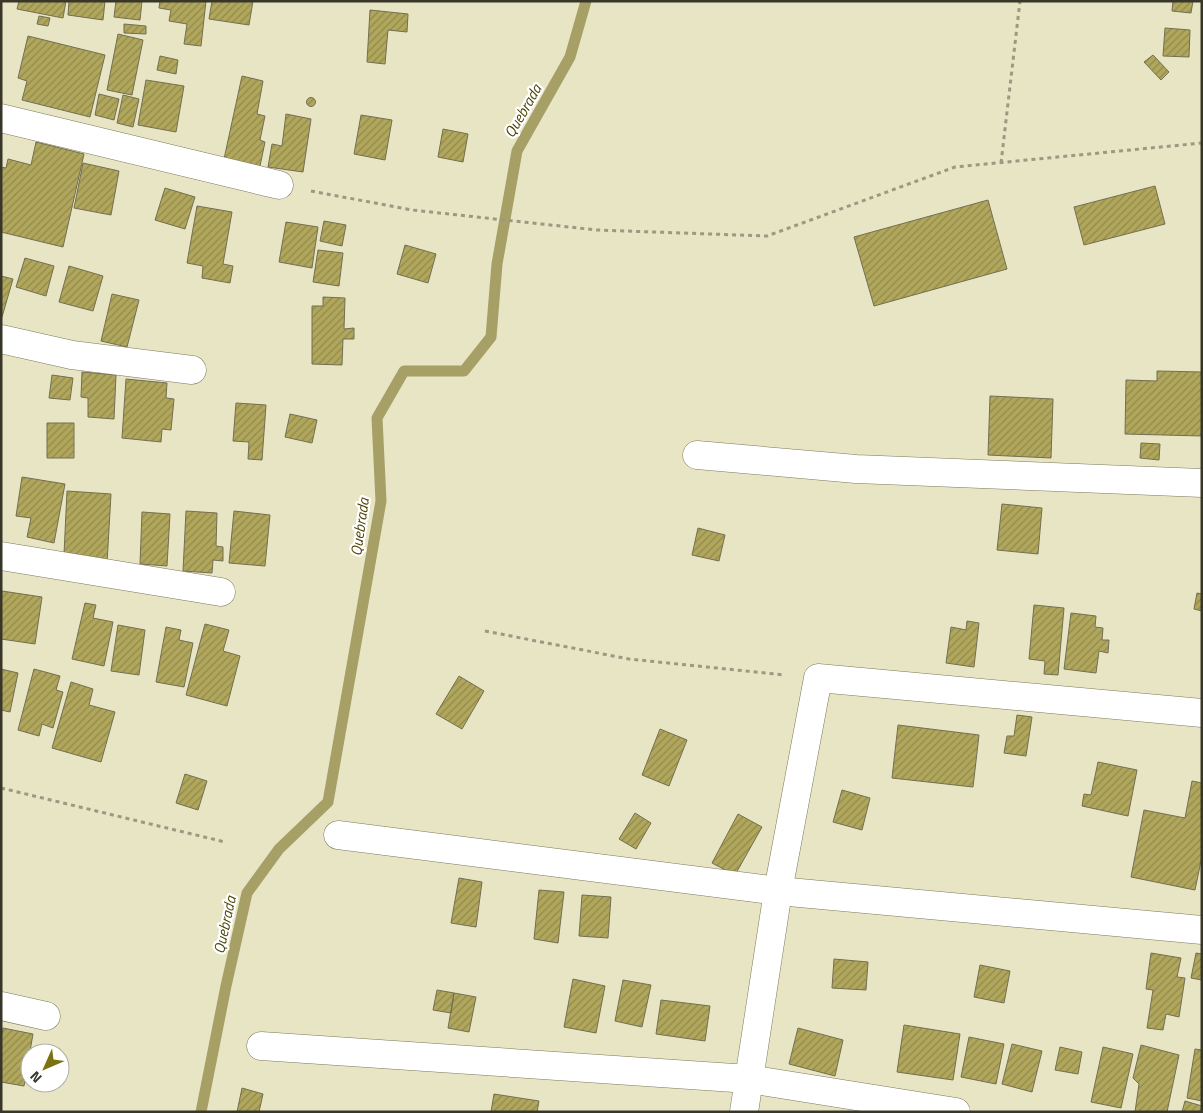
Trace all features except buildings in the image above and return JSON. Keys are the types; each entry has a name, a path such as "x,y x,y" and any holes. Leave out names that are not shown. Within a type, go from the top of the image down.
{"street":[{"path":"1,118 280,185"},
{"path":"1,339 72,355 192,370"},
{"path":"697,455 856,468 1202,483"},
{"path":"1,556 221,592"},
{"path":"744,1112 778,891 818,678 1202,713"},
{"path":"338,835 778,891 1202,930"},
{"path":"1,1006 46,1016"},
{"path":"261,1046 749,1079 956,1112"}],"path":[{"path":"1001,163 1020,1"},
{"path":"280,185 412,210 597,230 767,236 955,167 1202,143"},
{"path":"485,631 629,659 818,678"},
{"path":"1,788 225,842"}],"waterway":[{"name":"Quebrada","path":"201,1112 247,893 279,849 328,802 381,501 377,418 404,371 464,371 491,337 497,264 517,151 570,57 586,1"}]}
